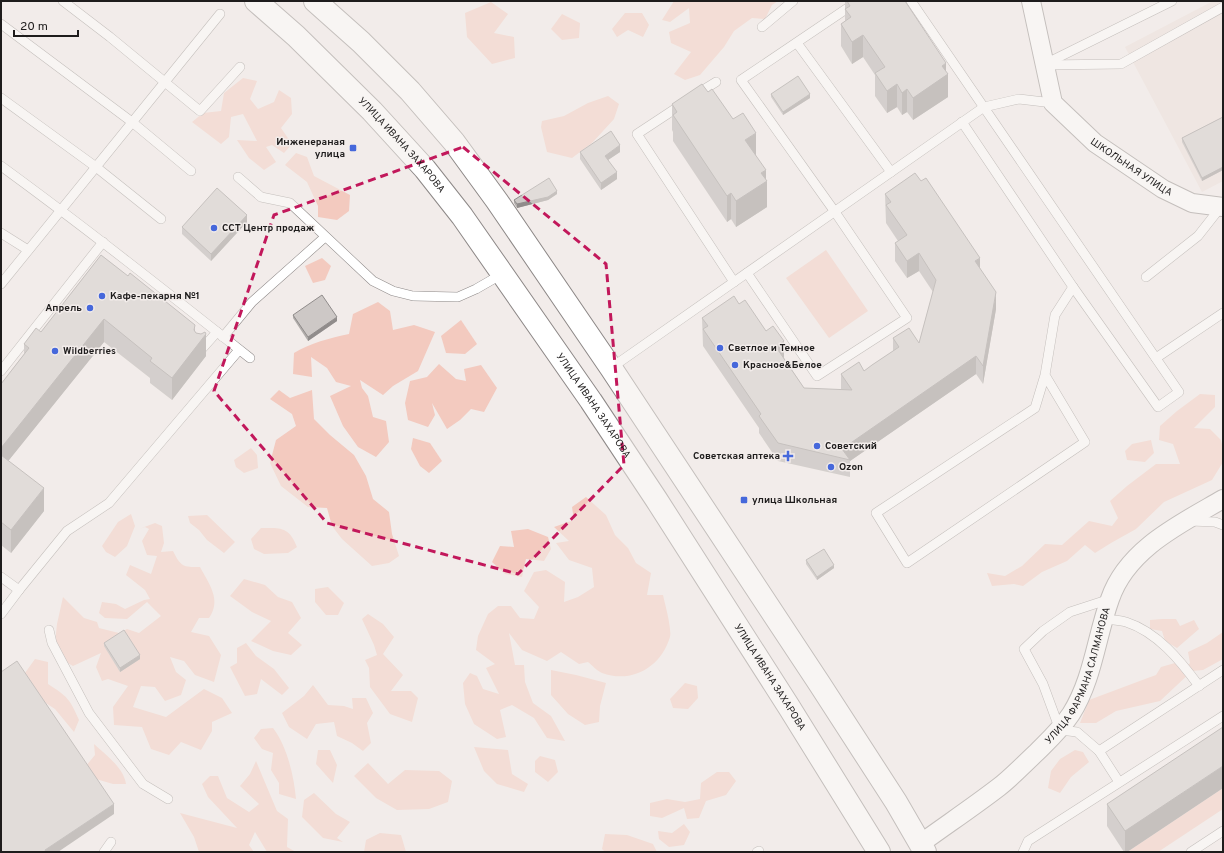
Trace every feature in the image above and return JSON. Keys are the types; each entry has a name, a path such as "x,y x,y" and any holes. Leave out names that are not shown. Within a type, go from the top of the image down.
{"main road":[{"name":"УЛИЦА ИВАНА ЗАХАРОВА","path":"256,1 302,41 372,111 425,169 462,216 591,402 656,499 789,707 879,852"},
{"path":"315,1 361,42 410,91 454,142 497,201 611,368 896,802 918,849"}],"street":[{"path":"1031,1 1052,103"},
{"name":"ШКОЛЬНАЯ УЛИЦА","path":"1052,103 1095,144 1163,190 1192,203 1222,208"},
{"name":"УЛИЦА ФАРМАНА САЛМАНОВА","path":"918,849 999,787 1060,730 1071,713 1087,681 1110,599 1117,583 1140,554 1159,538 1223,499"}],"lane":[{"path":"63,1 110,37 200,111 240,67"},
{"path":"762,26 793,1"},
{"path":"747,272 818,376 907,318 835,212 741,80 858,1"},
{"path":"911,1 1179,392 1158,407 1073,287 962,122"},
{"path":"1044,65 1172,1"},
{"path":"1044,65 1121,64 1223,7"},
{"path":"1,284 220,14"},
{"path":"1,24 132,122 191,171"},
{"path":"797,43 891,172"},
{"path":"716,82 637,134 734,282"},
{"path":"1,98 96,167 161,219"},
{"path":"611,368 984,106 1019,99 1052,103"},
{"path":"1,166 103,242 250,358"},
{"path":"238,177 262,197 290,203 373,281 393,291 413,296 458,297 476,290 502,274"},
{"path":"1146,277 1198,236 1222,208"},
{"path":"1,232 28,250"},
{"path":"200,351 325,237"},
{"path":"1,371 103,242"},
{"path":"1045,375 1085,442 907,563 876,513 1035,408 1045,375 1055,315 1073,287"},
{"path":"1156,358 1223,313"},
{"path":"1,614 67,531 109,503 239,350"},
{"path":"1186,521 1215,522 1223,525"},
{"path":"1,577 19,590"},
{"path":"1110,599 1070,612 1043,631 1024,649 1043,684 1060,730 1077,732 1099,751 1120,782"},
{"path":"1104,619 1125,622 1144,630 1163,644 1187,670 1199,686"},
{"path":"49,630 52,643 89,713 144,784 168,799"},
{"path":"1099,751 1223,670"},
{"path":"1023,852 1028,841 1223,716"},
{"path":"1191,852 1223,831"},
{"path":"104,852 111,842"}],"highlighted area":[{"path":"463,147 606,264 624,465 518,574 327,523 214,391 274,215"}],"shaded area":[{"path":"674,1 778,1 772,5 765,19 752,18 734,31 724,47 700,75 685,80 674,74 691,52 671,43 669,32 690,23 689,8 670,22 662,20"},
{"path":"1213,1 1223,1 1223,181 1202,192 1125,47"},
{"path":"491,2 508,14 494,33 514,37 515,58 492,64 467,37 465,13"},
{"path":"625,13 642,13 649,25 643,37 628,30 617,37 612,29"},
{"path":"562,14 580,23 579,38 562,40 551,29"},
{"path":"243,78 257,81 250,99 258,109 274,102 279,90 291,98 292,114 281,128 292,144 284,153 272,145 266,147 276,162 264,170 249,158 237,140 257,141 243,114 231,117 229,137 221,144 192,122 203,113 221,111 224,93"},
{"path":"608,96 619,104 614,119 592,143 572,158 547,152 541,127 542,121 564,116 588,103"},
{"path":"296,153 307,157 314,176 350,195 349,211 337,220 318,217 318,206 307,182 285,165"},
{"path":"826,250 868,311 829,338 786,278"},
{"path":"322,258 331,266 325,280 313,283 305,266"},
{"path":"378,302 390,311 393,330 414,325 435,332 418,371 393,386 383,395 360,380 362,388 368,396 373,417 386,421 389,442 376,457 358,447 343,426 330,396 351,386 336,382 327,368 311,357 312,377 293,374 294,353 300,349 327,339 349,334 353,314"},
{"path":"461,320 477,344 465,354 446,353 441,336"},
{"path":"439,364 456,379 466,381 464,369 481,365 497,388 484,412 471,409 460,420 447,429 432,403 435,415 428,427 408,420 405,403 410,381 427,377"},
{"path":"279,390 290,398 312,390 314,419 354,455 366,476 373,499 389,512 392,534 399,556 389,563 372,566 342,539 332,526 327,508 308,507 281,486 270,463 276,440 296,426 292,414 270,399"},
{"path":"1200,394 1215,395 1215,407 1194,428 1210,429 1221,440 1223,449 1223,462 1212,480 1164,502 1136,529 1095,553 1085,545 1067,561 1042,572 1023,586 1014,584 992,586 987,573 1005,576 1022,566 1045,544 1062,545 1089,521 1112,526 1118,518 1110,501 1156,464 1180,464 1173,444 1159,440 1160,426"},
{"path":"413,438 430,443 442,461 429,473 420,466 411,449"},
{"path":"1151,440 1154,453 1145,462 1127,460 1125,451 1132,444"},
{"path":"251,448 257,455 258,468 244,473 236,467 234,460"},
{"path":"586,497 606,515 615,535 628,548 636,563 651,573 647,595 663,595 670,633 666,648 660,657 644,670 624,676 613,676 602,673 588,662 579,664 561,652 547,661 522,650 509,633 515,665 524,665 525,682 533,703 551,716 565,741 547,738 534,718 512,705 500,710 506,737 497,739 474,724 465,704 463,683 470,673 477,676 483,689 499,694 486,668 495,664 476,650 478,636 488,614 498,606 511,606 520,618 534,619 539,607 524,591 534,572 546,570 565,582 564,602 578,597 594,587 592,568 569,560 556,543 569,541 554,527 574,520 572,507"},
{"path":"131,514 135,526 127,546 115,557 106,552 102,546 118,522"},
{"path":"207,515 235,542 224,553 207,540 199,530 190,523 188,516"},
{"path":"155,523 162,526 164,543 161,552 173,551 183,565 200,567 213,592 213,611 209,618 199,618 191,632 209,636 221,655 214,682 195,675 184,661 170,657 176,672 186,680 181,695 165,701 155,687 141,686 133,707 166,717 204,689 222,698 232,713 212,722 212,731 201,750 181,742 169,755 151,749 142,727 114,725 113,707 128,686 108,679 102,681 96,667 101,653 73,666 59,658 55,643 57,624 63,597 84,618 97,622 99,628 119,633 127,629 139,633 161,616 147,602 127,619 105,618 99,613 102,602 116,604 125,609 144,600 150,599 145,590 126,575 130,565 151,574 157,556 147,555 142,541 149,529 145,527 139,529"},
{"path":"261,528 279,528 287,532 291,535 297,547 288,553 264,554 254,549 251,539"},
{"path":"528,529 548,537 551,549 544,561 526,559 522,577 505,574 492,562 500,546 514,547 511,531"},
{"path":"244,579 265,585 278,597 292,602 301,618 288,633 302,645 291,655 273,651 251,641 271,621 252,612 230,596"},
{"path":"328,587 344,603 338,615 326,615 315,602 315,589"},
{"path":"368,614 383,624 394,637 383,654 403,675 391,691 411,691 418,698 412,722 390,714 370,687 369,668 365,660 377,655 362,619"},
{"path":"1176,619 1180,626 1194,620 1199,629 1177,648 1165,641 1162,631 1150,629 1150,620"},
{"path":"1223,632 1223,659 1203,670 1192,671 1160,701 1116,711 1096,723 1080,723 1089,700 1156,675 1161,667 1175,663 1183,670 1190,663 1188,652 1207,643"},
{"path":"246,643 256,656 274,669 289,688 282,695 261,679 257,694 245,696 230,667 237,663 237,648"},
{"path":"35,659 48,662 48,684 64,695 73,707 79,720 74,732 55,709 41,700 25,673"},
{"path":"551,670 606,683 600,706 599,722 585,725 568,714 551,695"},
{"path":"685,683 697,686 698,698 688,709 673,708 670,699"},
{"path":"313,685 328,705 344,706 353,709 352,698 366,698 373,713 367,723 371,743 363,751 352,743 337,736 334,722 316,724 307,739 289,727 282,713 304,696"},
{"path":"273,728 286,752 294,781 296,799 279,794 279,783 271,770 273,753 262,749 254,738 261,729"},
{"path":"94,744 122,772 126,784 113,784 89,777 85,767 95,755"},
{"path":"474,747 508,750 512,774 528,784 524,792 497,784 484,771"},
{"path":"318,750 330,750 337,765 333,783 316,764"},
{"path":"1075,750 1083,752 1089,762 1071,777 1060,793 1048,788 1051,771 1060,759"},
{"path":"540,756 555,760 558,772 548,782 535,772 535,761"},
{"path":"256,761 277,811 288,819 287,847 296,852 267,852 255,832 249,845 254,852 199,852 194,837 180,813 237,828 208,797 202,784 210,776 218,776 227,798 249,812 259,804 240,786 250,774"},
{"path":"368,763 388,784 405,770 439,771 452,781 448,802 429,809 397,810 376,798 354,776"},
{"path":"717,772 729,772 736,781 726,795 706,801 699,818 687,819 684,808 662,818 650,816 650,803 667,799 685,802 700,799 701,783"},
{"path":"1223,788 1223,809 1158,852 1127,852"},
{"path":"314,793 336,814 350,822 337,838 343,842 323,838 302,817 304,800"},
{"path":"684,824 690,832 684,845 669,847 659,839 658,831 672,833"},
{"path":"380,833 401,835 406,852 364,852 366,840"},
{"path":"605,834 627,835 653,844 657,852 605,852 602,849"}],"building":[{"path":"847,1 905,1 946,63 942,66 948,74 913,98 907,89 902,93 897,84 887,91 875,73 885,67 863,35 852,42 841,24 851,17 845,9 850,6"},
{"path":"798,76 810,94 783,112 771,94"},
{"path":"702,84 708,92 712,89 733,119 743,113 756,133 745,140 766,170 761,173 767,181 736,201 731,193 727,196 673,115 677,112 672,104"},
{"path":"1223,117 1223,167 1202,178 1182,138"},
{"path":"611,131 620,145 605,156 617,172 601,183 580,152"},
{"path":"915,173 921,181 926,178 980,258 975,261 996,292 983,366 976,356 842,449 850,460 778,443 759,416 761,414 703,329 708,326 702,318 734,296 739,304 745,300 766,331 773,326 784,341 776,347 804,388 852,390 841,374 859,362 864,371 899,347 893,338 909,328 919,343 936,280 919,253 907,261 895,243 907,235 886,205 891,202 885,194"},
{"path":"549,178 557,191 548,197 517,204 514,200"},
{"name":"CCТ Центр продаж","path":"217,188 247,215 211,254 182,227"},
{"path":"101,255 128,276 130,273 195,325 194,330 196,333 201,334 205,332 206,334 172,378 150,361 152,358 104,319 1,448 1,384 29,348 24,344 36,328 41,332"},
{"path":"322,295 337,317 308,337 293,315"},
{"path":"1,455 44,488 11,530 1,522"},
{"path":"824,549 834,565 817,577 806,560"},
{"path":"124,630 140,655 120,668 104,643"},
{"path":"17,661 114,804 45,850 46,852 1,852 1,672"},
{"path":"1223,727 1223,766 1125,831 1107,804"}],"place":[{"name":"Инженераная улица","path":"353,148"},
{"name":"CCТ Центр продаж","path":"214,228"},
{"name":"Кафе-пекарня №1","path":"102,296"},
{"name":"Апрель","path":"90,308"},
{"name":"Светлое и Темное","path":"720,348"},
{"name":"Wildberries","path":"55,351"},
{"name":"Красное&Белое","path":"735,365"},
{"name":"Советский","path":"817,446"},
{"name":"Советская аптека","path":"788,456"},
{"name":"Ozon","path":"831,467"},
{"name":"улица Школьная","path":"744,500"}]}
